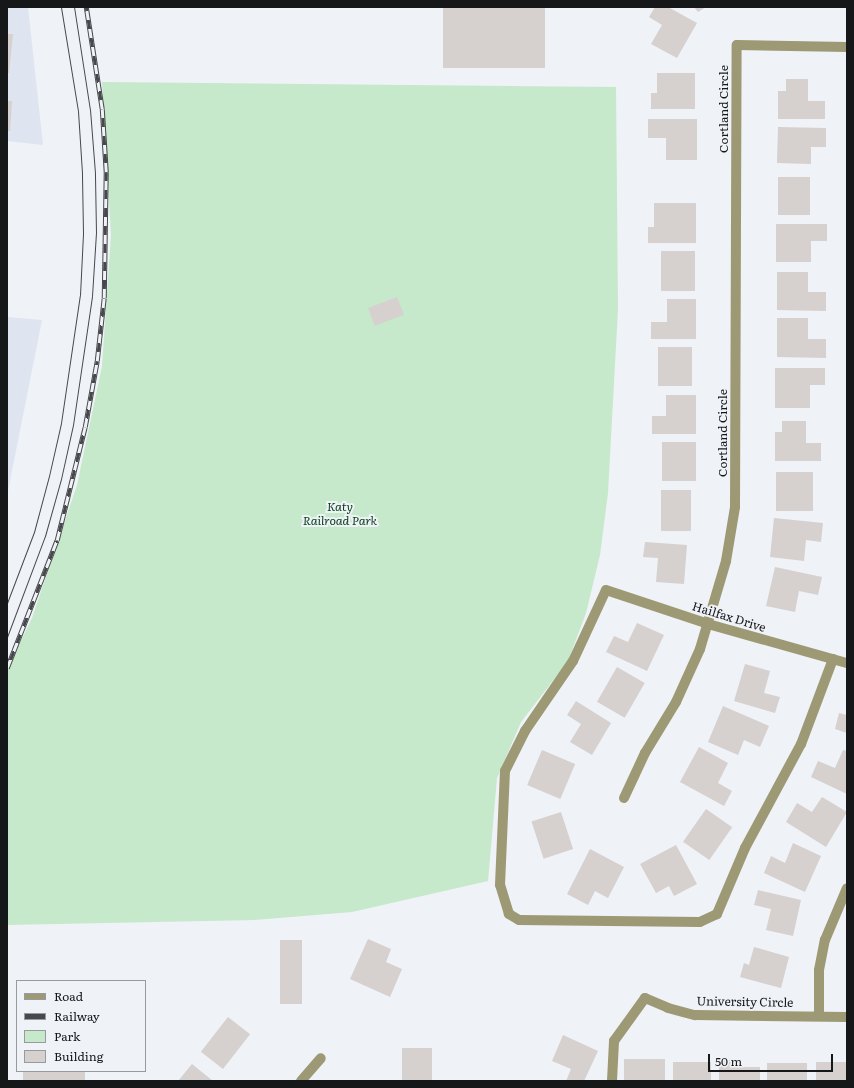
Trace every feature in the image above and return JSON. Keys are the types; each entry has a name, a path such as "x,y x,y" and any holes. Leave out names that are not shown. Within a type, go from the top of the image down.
{"street":[{"name":"Cortland Circle","path":"624,798 645,753 676,702 700,649 726,561 735,507 737,45 847,47"},
{"name":"Hailfax Drive","path":"833,660 802,744 745,848 717,914 700,922 519,920 509,914 500,885 505,771 525,731 573,661 606,590 708,624 847,663"},
{"path":"819,1016 819,970 825,940 847,888"},
{"name":"University Circle","path":"612,1081 614,1041 645,998 668,1008 696,1015 847,1017"},
{"path":"301,1081 321,1058"}],"shaded area":[{"path":"7,7 28,7 43,145 7,141"},
{"path":"7,317 42,320 7,496"}],"green space":[{"name":"Katy Railroad Park","path":"102,82 616,87 618,309 608,493 600,555 586,613 568,661 521,722 497,778 488,881 352,912 254,920 7,925 7,669 32,618 77,485 102,366 111,235"}],"building":[{"path":"443,7 545,7 545,68 443,68"},
{"path":"655,7 668,7 697,23 677,58 651,44 662,25 649,17"},
{"path":"694,7 706,7 698,12"},
{"path":"7,34 13,34 9,73 7,73"},
{"path":"657,73 695,73 695,109 651,109 651,93 657,93"},
{"path":"786,79 808,79 808,101 825,101 825,119 778,119 778,91 786,91"},
{"path":"7,101 12,101 10,131 7,131"},
{"path":"648,119 697,119 697,160 666,160 666,138 648,138"},
{"path":"778,127 826,128 826,147 811,147 811,164 777,163"},
{"path":"778,177 810,177 810,215 778,215"},
{"path":"654,203 696,203 696,243 648,243 648,227 654,227"},
{"path":"776,224 827,224 827,241 811,241 811,262 776,262"},
{"path":"661,251 695,251 695,291 661,291"},
{"path":"777,272 808,272 808,292 826,292 826,311 777,310"},
{"path":"397,297 404,315 375,326 368,308"},
{"path":"667,299 696,299 696,339 651,339 651,322 667,322"},
{"path":"777,318 808,318 808,339 826,339 826,358 777,357"},
{"path":"658,347 692,347 692,386 658,386"},
{"path":"775,368 825,368 825,385 810,385 810,408 775,408"},
{"path":"666,395 696,395 696,434 652,434 652,416 666,416"},
{"path":"782,421 806,421 806,443 821,443 821,461 775,461 775,432 782,432"},
{"path":"662,442 696,442 696,481 662,481"},
{"path":"776,472 813,472 813,511 776,511"},
{"path":"661,490 691,490 691,531 661,531"},
{"path":"774,518 823,523 821,542 806,540 804,561 770,557"},
{"path":"645,542 687,545 684,584 656,582 658,558 643,557"},
{"path":"775,567 822,577 818,595 799,591 795,612 766,606"},
{"path":"637,623 664,635 647,671 606,652 614,636 628,642"},
{"path":"745,664 770,671 764,693 780,697 775,713 734,701"},
{"path":"617,667 645,683 625,718 597,702"},
{"path":"576,701 611,723 592,755 570,742 581,724 567,715"},
{"path":"723,706 769,726 760,747 744,740 738,755 708,742"},
{"path":"839,713 847,715 847,733 835,729"},
{"path":"699,747 728,763 718,783 732,791 724,806 680,782"},
{"path":"542,750 575,764 560,799 527,785"},
{"path":"843,750 847,751 847,794 811,777 818,761 835,768"},
{"path":"822,797 847,812 826,847 786,822 797,803 812,812"},
{"path":"706,809 732,827 709,860 683,842"},
{"path":"561,812 573,849 544,859 532,822"},
{"path":"793,843 821,856 805,892 764,873 771,856 785,863"},
{"path":"676,845 697,884 674,896 669,886 656,893 640,864"},
{"path":"590,849 624,867 608,898 595,891 588,905 567,894"},
{"path":"758,890 801,900 793,936 766,930 771,909 754,905"},
{"path":"368,939 391,949 386,962 402,969 390,997 350,979"},
{"path":"280,940 302,940 302,1004 280,1004"},
{"path":"754,947 789,957 781,988 740,977 744,963 749,965"},
{"path":"228,1017 250,1034 223,1069 201,1052"},
{"path":"563,1035 598,1051 584,1081 566,1081 571,1069 552,1061"},
{"path":"402,1048 432,1048 432,1081 402,1081"},
{"path":"624,1059 665,1059 665,1081 624,1081"},
{"path":"719,1060 738,1060 738,1067 760,1067 760,1081 719,1081"},
{"path":"673,1062 711,1062 711,1081 673,1081"},
{"path":"816,1062 847,1062 847,1081 816,1081"},
{"path":"767,1063 807,1063 807,1081 767,1081"},
{"path":"192,1064 213,1081 178,1081"},
{"path":"23,1072 85,1072 85,1081 23,1081"}],"tram line":[{"path":"7,603 34,532 49,476 61,423 80,295 83,233 82,173 78,111 61,7"},
{"path":"7,637 45,536 61,479 73,425 92,296 96,233 95,173 90,110 74,7"}],"railway":[{"path":"7,668 57,540 85,427 97,361 104,298 106,172 102,109 86,7"}]}
